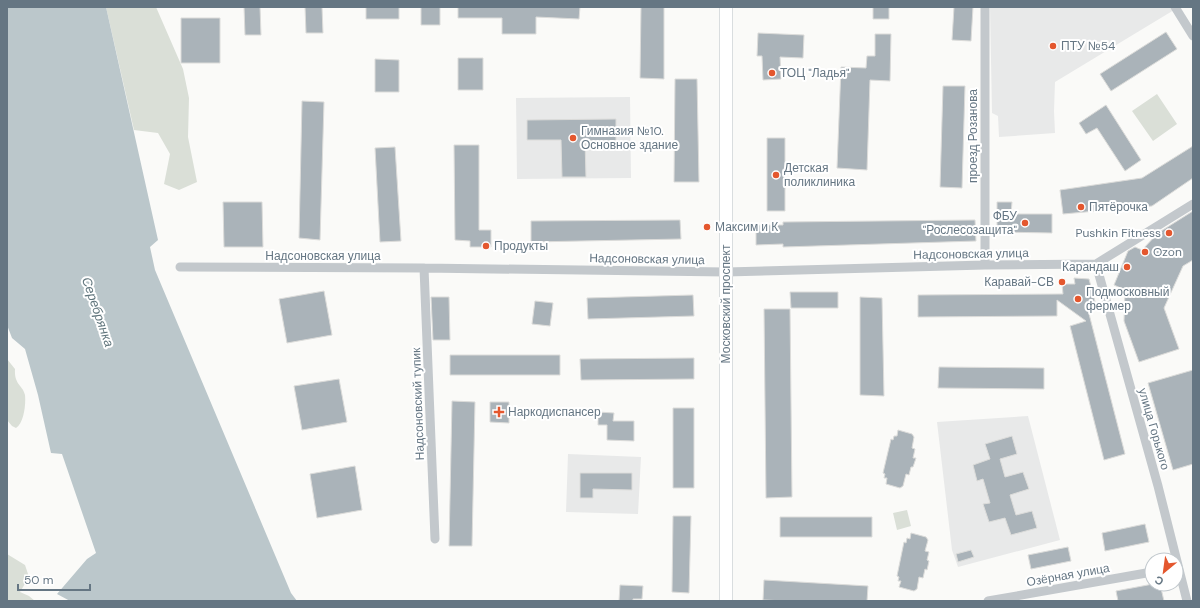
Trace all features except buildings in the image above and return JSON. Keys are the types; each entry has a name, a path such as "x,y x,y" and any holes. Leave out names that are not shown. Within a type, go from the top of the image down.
{"main road":[{"name":"Московский проспект","path":"726,7 726,601"}],"street":[{"name":"проезд Розанова","path":"985,7 986,265"},
{"path":"1175,7 1193,36"},
{"path":"1096,264 1193,204"},
{"name":"Надсоновская улица","path":"180,267 337,269 424,268 726,272 986,265 1096,264"},
{"name":"улица Горького","path":"1096,264 1158,486 1173,552"},
{"name":"Надсоновский тупик","path":"424,268 435,539"},
{"name":"Озёрная улица","path":"988,601 1144,573"},
{"name":"улица Горького","path":"1184,591 1187,601"}],"shaded area":[{"path":"106,7 156,7 183,69 189,98 188,137 197,182 179,190 164,184 170,154 158,133 134,130"},
{"name":"ПТУ №54","path":"990,7 1172,7 1174,10 1055,82 1055,133 999,137 998,116 992,113"},
{"path":"1157,94 1177,124 1153,141 1132,111"},
{"name":"Гимназия №10. Основное здание","path":"630,97 631,178 517,179 516,98"},
{"path":"7,359 15,369 17,382 25,395 23,418 19,426 16,428 7,420"},
{"path":"1028,416 1060,540 958,567 952,550 937,422"},
{"path":"568,454 641,457 638,514 566,512"},
{"path":"907,510 911,526 897,530 893,513"},
{"path":"7,554 25,565 29,577 20,592 29,596 35,601 7,601"}],"water":[{"name":"Серебрянка","path":"7,7 106,7 158,240 150,247 155,270 291,593 297,601 70,601 57,594 87,559 96,553 62,454 51,453 38,395 25,349 12,338 7,325"}],"place":[{"name":"ПТУ №54","path":"1053,46"},
{"name":"ТОЦ \"Ладья\"","path":"772,73"},
{"name":"Гимназия №10. Основное здание","path":"573,138"},
{"name":"Детская поликлиника","path":"776,175"},
{"name":"Пятёрочка","path":"1081,207"},
{"name":"ФБУ \"Рослесозащита\"","path":"1025,223"},
{"name":"Максим и К","path":"707,227"},
{"name":"Pushkin Fitness","path":"1169,233"},
{"name":"Продукты","path":"486,246"},
{"name":"Ozon","path":"1145,252"},
{"name":"Карандаш","path":"1127,267"},
{"name":"Каравай-СВ","path":"1062,282"},
{"name":"Подмосковный фермер","path":"1078,299"},
{"name":"Наркодиспансер","path":"499,412"}]}
